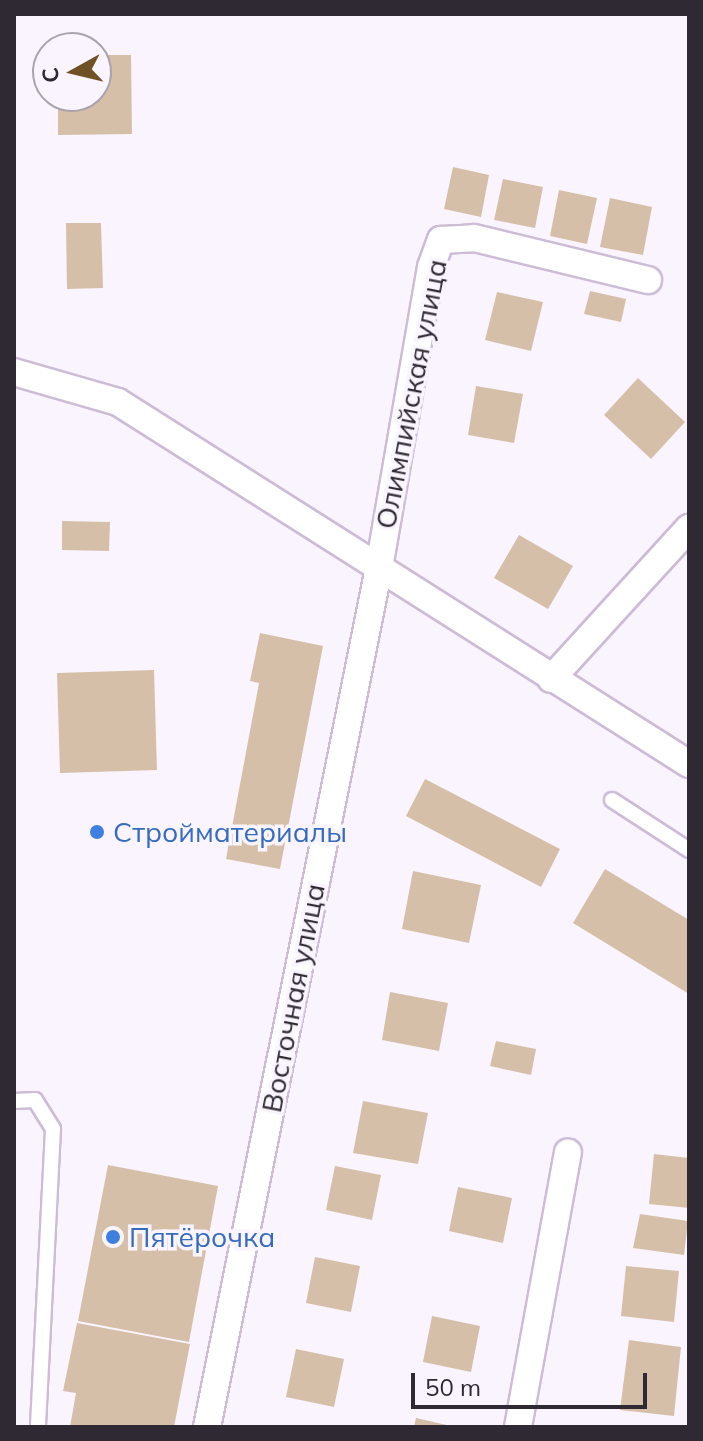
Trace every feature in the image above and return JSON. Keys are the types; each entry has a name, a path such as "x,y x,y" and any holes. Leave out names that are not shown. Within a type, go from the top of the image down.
{"street":[{"name":"Олимпийская улица","path":"379,568 431,267 441,240 474,238 648,280"},
{"name":"Олимпийская улица","path":"14,372 118,402 689,764"},
{"path":"551,679 689,528"},
{"name":"Восточная улица","path":"207,1427 379,568"},
{"path":"518,1427 568,1153"}],"lane":[{"path":"612,800 689,850"},
{"path":"14,1101 35,1100 53,1129 38,1427"}],"building":[{"path":"112,55 131,55 132,134 58,135 58,112 112,112"},
{"path":"453,167 489,175 481,217 444,209"},
{"path":"503,179 543,187 535,228 494,220"},
{"path":"559,190 597,198 587,244 550,236"},
{"path":"610,198 652,207 643,255 600,247"},
{"path":"66,223 101,223 103,288 67,289"},
{"path":"590,291 626,299 621,322 584,314"},
{"path":"497,292 543,302 531,351 485,340"},
{"path":"638,378 685,422 651,459 604,415"},
{"path":"476,386 523,394 514,443 468,435"},
{"path":"62,521 110,522 109,551 62,550"},
{"path":"519,535 573,566 548,609 494,578"},
{"path":"260,633 323,646 280,869 226,859 259,683 250,681"},
{"path":"154,670 157,770 60,773 57,673"},
{"path":"425,779 560,849 541,887 406,816"},
{"path":"605,869 689,920 689,994 573,923"},
{"path":"413,871 481,885 469,943 402,929"},
{"path":"390,992 448,1003 439,1051 382,1040"},
{"path":"496,1041 536,1049 531,1075 490,1066"},
{"path":"363,1101 428,1113 418,1164 353,1153"},
{"path":"654,1154 689,1158 689,1208 649,1204"},
{"path":"108,1165 218,1186 189,1342 78,1321"},
{"path":"335,1166 381,1175 372,1220 326,1210"},
{"path":"458,1187 512,1198 503,1243 449,1231"},
{"path":"640,1214 688,1221 684,1255 633,1248"},
{"path":"315,1257 360,1266 351,1312 306,1303"},
{"path":"626,1266 679,1271 674,1322 621,1316"},
{"path":"432,1316 480,1326 471,1372 423,1362"},
{"path":"77,1323 190,1344 174,1427 70,1427 76,1393 63,1391"},
{"path":"629,1340 681,1347 674,1416 620,1410"},
{"path":"296,1349 344,1359 334,1407 286,1397"},
{"path":"416,1418 451,1426 451,1427 414,1427"}],"place":[{"name":"Стройматериалы","path":"97,832"},
{"name":"Пятёрочка","path":"113,1237"}]}
